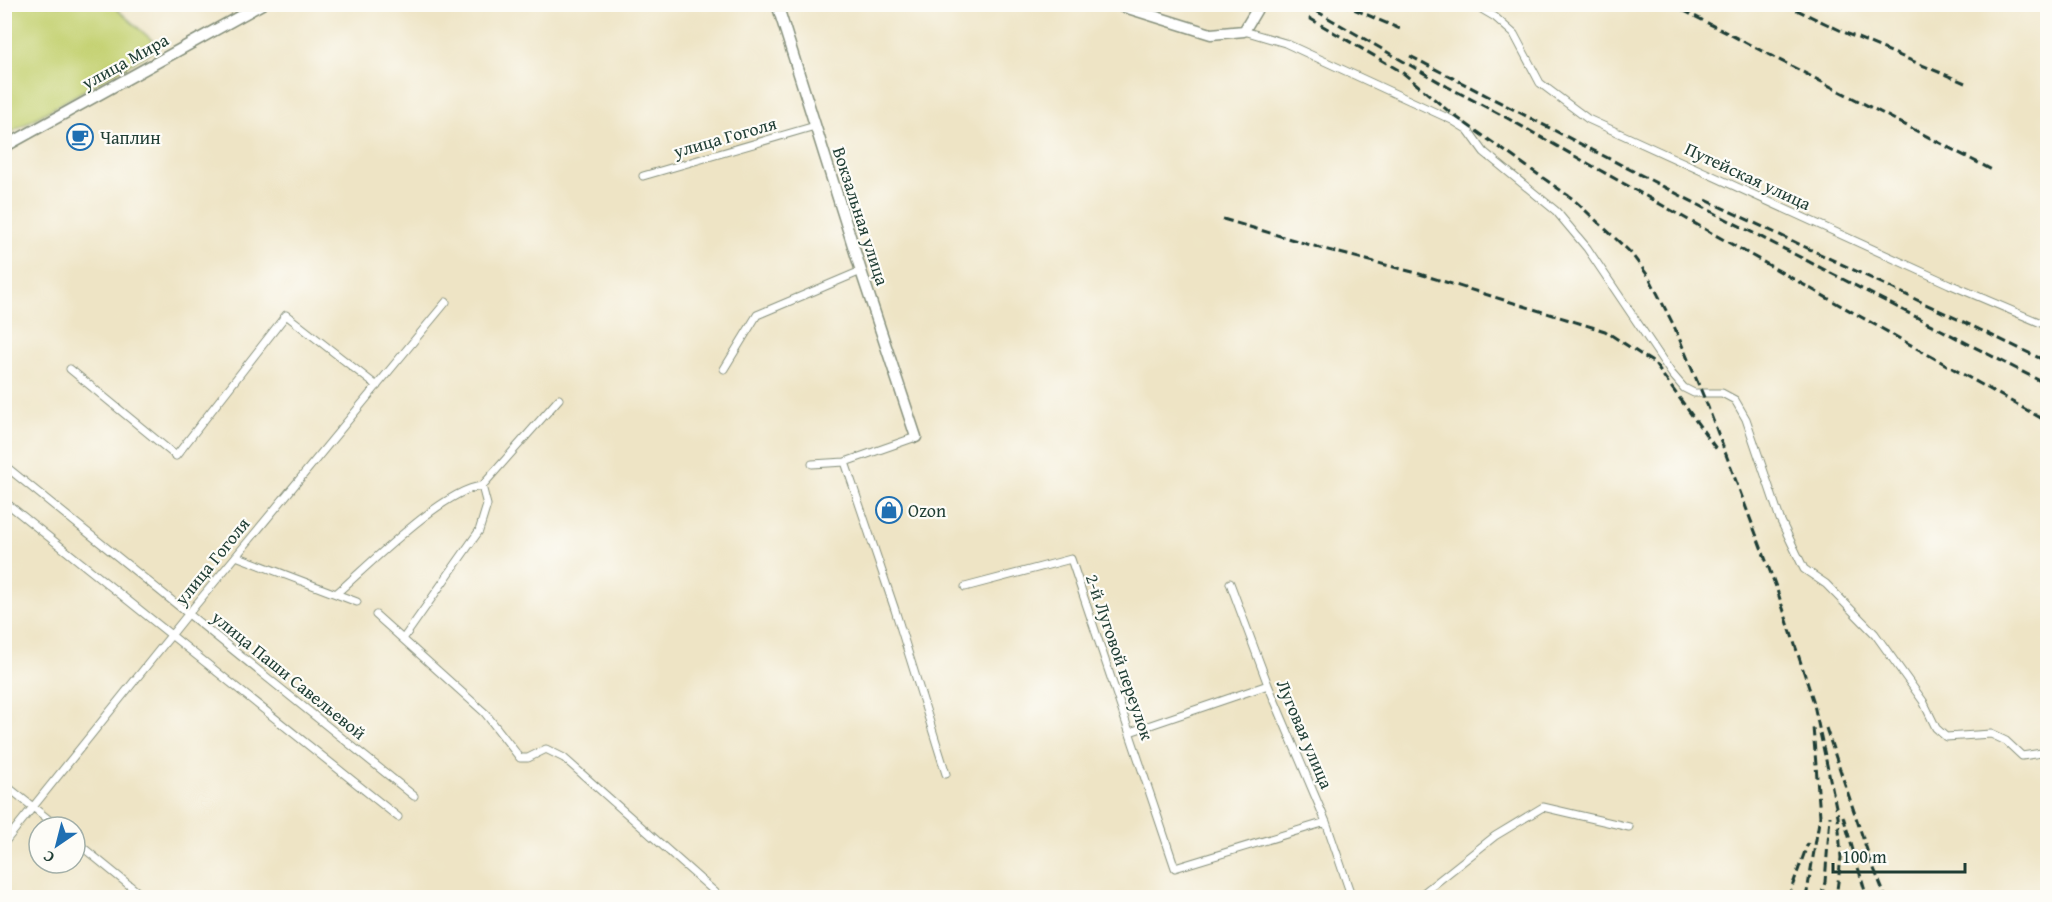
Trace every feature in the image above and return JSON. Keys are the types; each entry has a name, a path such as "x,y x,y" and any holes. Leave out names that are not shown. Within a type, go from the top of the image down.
{"street":[{"name":"улица Мира","path":"4,147 262,4"},
{"name":"Вокзальная улица","path":"777,4 861,272 916,437"},
{"path":"1115,4 1211,33 1244,31 1285,43 1452,120 1468,130 1484,152 1556,211 1587,248 1672,374 1684,388 1702,394 1722,393 1736,400 1746,419 1780,519 1804,569 1826,584 1875,634 1923,701 1936,728 1947,737 1991,734 2006,741 2022,756 2048,752"},
{"path":"1244,31 1260,4"},
{"name":"Путейская улица","path":"1473,4 1495,17 1514,34 1540,83 1588,119 1927,274 2048,326"},
{"name":"улица Гоголя","path":"643,176 815,126"},
{"path":"724,369 757,315 861,272"},
{"name":"улица Гоголя","path":"4,843 171,635 446,302"},
{"path":"70,369 176,456 286,315 377,386"},
{"path":"337,593 428,514 470,487 482,486 559,399"},
{"path":"812,464 845,462 916,437"},
{"path":"845,462 895,610 946,774"},
{"name":"улица Паши Савельевой","path":"4,465 414,796"},
{"path":"403,639 479,531 487,505 482,486"},
{"path":"4,501 398,817"},
{"path":"236,556 357,602"},
{"name":"2-й Луговой переулок","path":"965,587 1071,559 1175,868 1326,822"},
{"name":"Луговая улица","path":"1230,583 1268,685 1326,822 1352,897"},
{"path":"376,615 485,713 520,758 528,758 546,748 564,758 716,892"},
{"path":"1130,732 1268,685"},
{"path":"4,784 43,815"},
{"path":"1417,897 1495,836 1543,807 1629,826"},
{"path":"87,851 145,897"}],"green space":[{"path":"5,4 112,5 160,47 5,136"}],"railway":[{"path":"1304,4 1448,87 2048,422"},
{"path":"1342,4 1400,29"},
{"path":"1671,4 1994,171"},
{"path":"1784,4 1848,34 1965,83"},
{"path":"1309,18 1402,72 1452,114 1573,199 1630,252 1649,277 1674,326 1708,407 1776,587 1813,700 1838,816 1841,858 1836,898"},
{"path":"1410,56 2048,385"},
{"path":"1706,200 2048,362"},
{"path":"1223,219 1413,272 1605,331 1654,363 1717,450"},
{"path":"1806,898 1820,816 1813,727"},
{"path":"1826,728 1870,859 1886,898"},
{"path":"1821,898 1825,882 1830,816"},
{"path":"1843,816 1867,898"},
{"path":"1788,898 1808,843"}],"place":[{"name":"Чаплин","path":"80,137"},
{"name":"Ozon","path":"889,510"}]}
